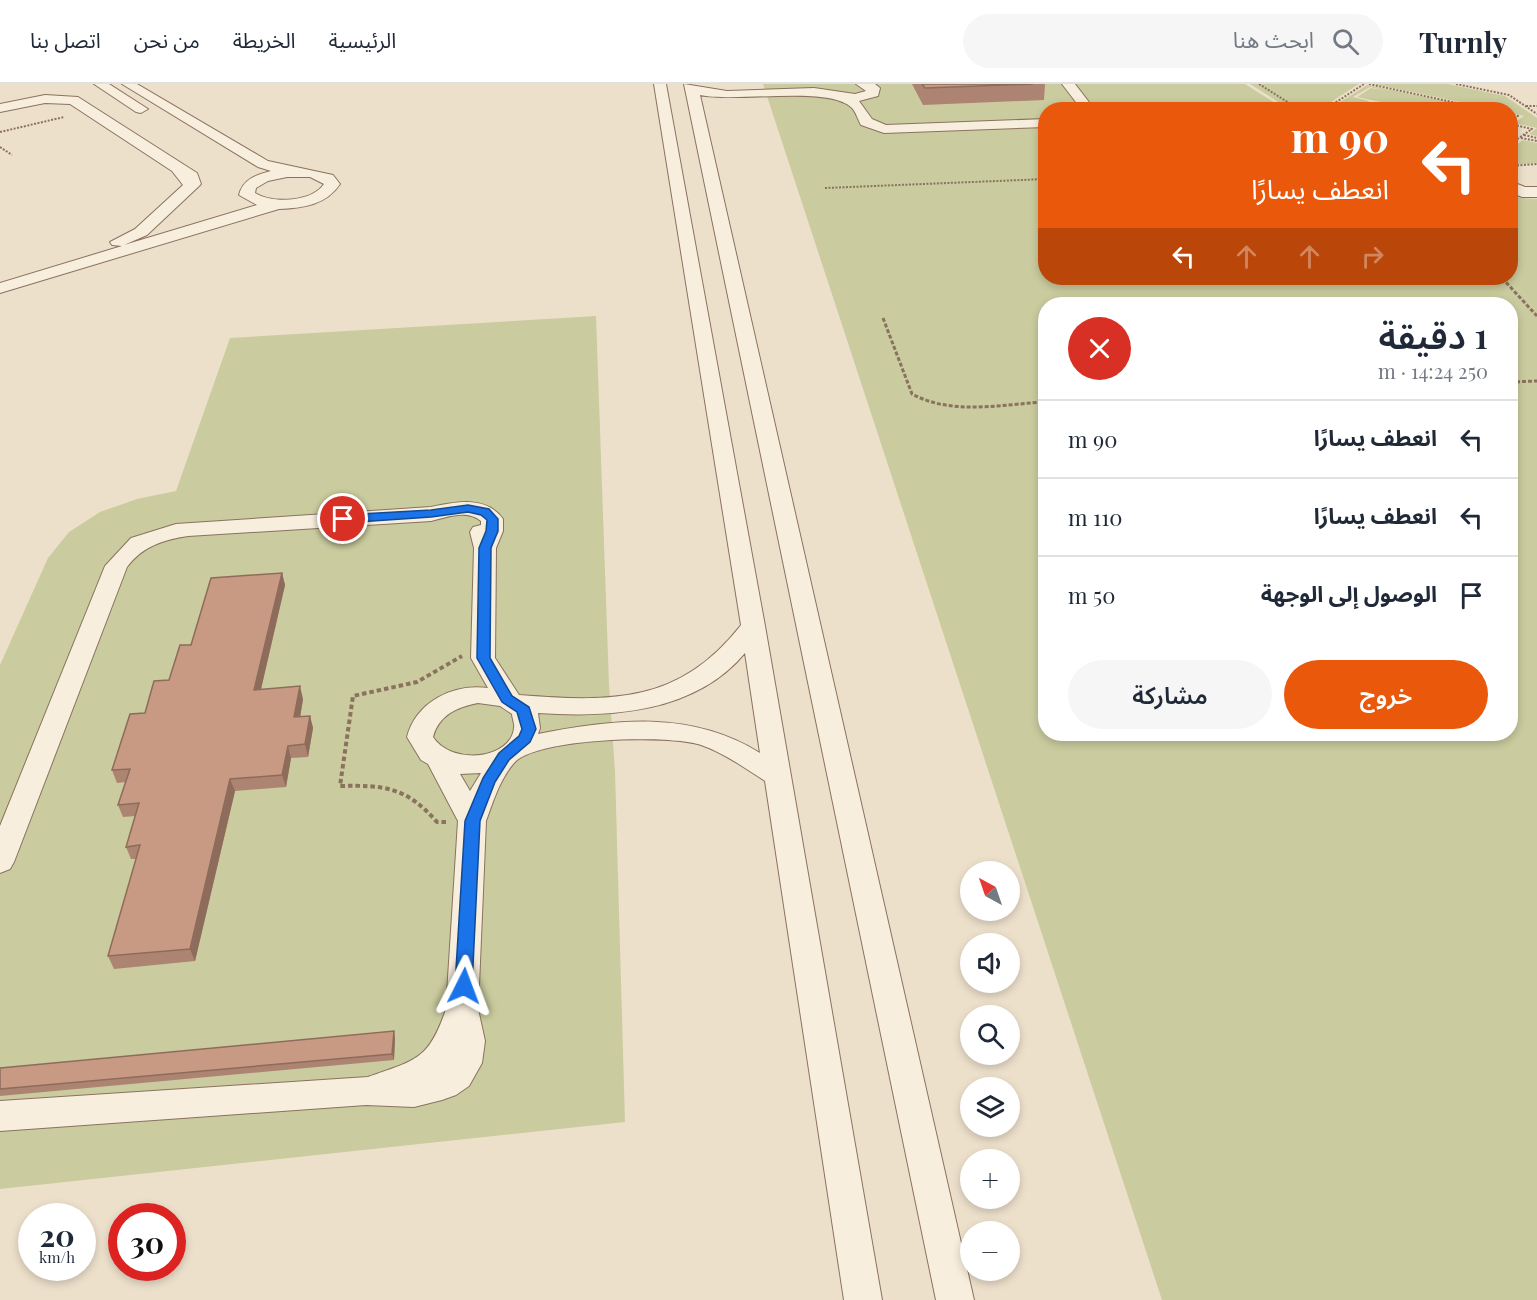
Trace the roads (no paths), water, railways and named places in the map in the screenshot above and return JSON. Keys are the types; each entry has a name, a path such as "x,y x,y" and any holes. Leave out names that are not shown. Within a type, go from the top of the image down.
{"street":[{"path":"100,84 149,114"},
{"path":"0,288 278,204 312,199 332,187 331,181 324,176 263,164 128,84"},
{"path":"660,84 753,626 862,1300"},
{"path":"1068,84 1083,102"},
{"path":"836,88 858,106 866,122 884,129 1038,123"},
{"path":"858,106 866,90 836,88 810,92 726,95 693,92 955,1300"},
{"path":"0,277 141,237 154,228 156,219 181,193 187,178 177,168 85,109 57,101 6,107"},
{"path":"1518,174 1533,170"},
{"path":"207,226 248,184 271,176 295,172"},
{"path":"248,184 261,202 278,204"},
{"path":"1518,190 1537,192"},
{"path":"0,862 116,566 131,547 143,540 188,529 431,514 466,519 476,524 481,531 485,548 483,656 511,701 524,710 529,729 482,794 472,822 462,1009 469,1045 463,1066 455,1076 439,1087 420,1094 366,1091 0,1116"},
{"path":"472,822 440,761 423,747 422,728 436,710 447,703 478,695 511,701 589,706 666,695 715,670 734,652 753,626"},
{"path":"447,703 483,656"},
{"path":"440,761 471,766 555,739 613,731 685,733 712,739 776,776"}]}
